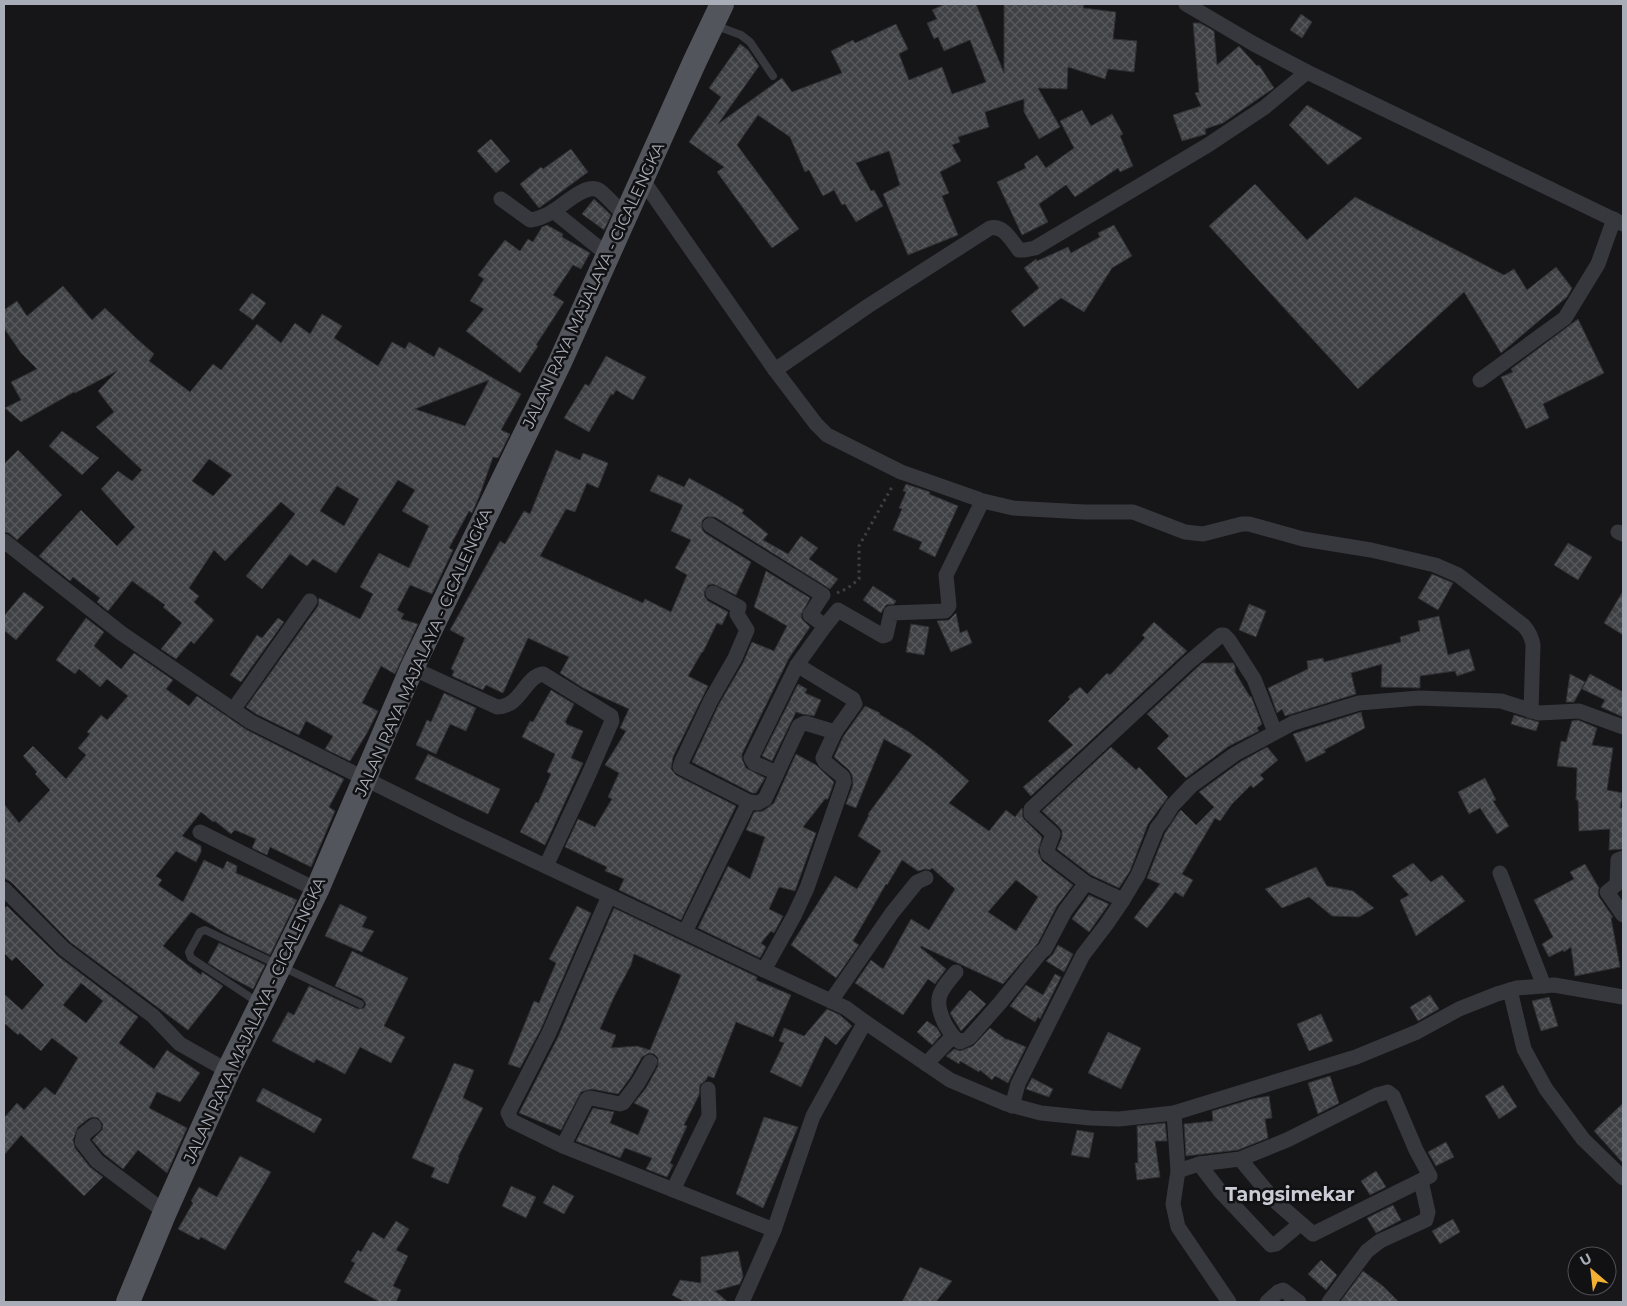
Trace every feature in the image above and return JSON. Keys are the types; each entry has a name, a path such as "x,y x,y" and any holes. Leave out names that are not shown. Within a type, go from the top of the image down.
{"main road":[{"name":"JALAN RAYA MAJALAYA - CICALENGKA","path":"128,1302 164,1212 228,1071 317,890 412,668 560,362 717,14"}],"street":[{"path":"1186,4 1254,44 1307,72 1618,222 1598,264 1565,318 1480,380"},
{"path":"775,370 868,306 990,228 997,227 1003,230 1019,250 1035,248 1208,145 1265,107 1307,72"},
{"path":"642,179 775,370 816,424 827,435 901,472 979,500 1013,508 1084,512 1133,512 1193,534 1203,534 1242,524 1256,525 1303,539 1371,550 1443,568 1458,574 1529,632 1532,638 1531,711"},
{"path":"501,199 530,220 540,218 584,190 592,188 599,190 625,216"},
{"path":"553,211 608,255"},
{"path":"777,773 754,762 751,758 797,665 836,611 840,610 883,636 886,635 891,613 945,611 948,609 950,606 946,575 980,506 979,500"},
{"path":"710,525 823,595 810,615 825,626"},
{"path":"4,541 121,633 251,722 456,824 846,1008 950,1080 1012,1106 1041,1114 1090,1118 1119,1118 1174,1112 1356,1057 1417,1032 1459,1009 1510,990 1554,985 1623,997"},
{"path":"713,593 739,607 737,614 747,630 735,658 711,700 680,767 749,802 758,803 764,800 800,724 805,722 835,732"},
{"path":"233,710 310,601"},
{"path":"1123,900 1086,883 1048,854 1047,850 1053,834 1031,814 1030,809 1218,636 1224,635 1230,640 1254,679 1275,732"},
{"path":"764,970 807,888 844,782 843,777 825,762 823,758 835,732 855,704 855,701 797,665"},
{"path":"412,668 497,707 510,705 536,676 542,674 611,716 612,721 590,774 546,866"},
{"path":"1012,1106 1018,1084 1083,955 1106,925 1138,875 1157,828 1172,806 1190,786 1236,754 1293,723 1359,703 1419,698 1501,701 1538,713 1579,711 1623,727"},
{"path":"685,932 749,802"},
{"path":"200,832 317,890"},
{"path":"1623,858 1618,860 1617,884 1608,890 1607,893 1623,915"},
{"path":"1500,873 1544,986"},
{"path":"832,1001 909,892 919,880 926,878"},
{"path":"956,972 942,990 938,1003 952,1037 960,1042 966,1040 1000,1003 1045,949 1065,911 1086,883"},
{"path":"4,889 64,949 154,1016 180,1044 228,1071"},
{"path":"609,896 548,1033 508,1113 512,1121 563,1146 774,1230"},
{"path":"1510,990 1524,1049 1546,1089 1584,1139 1623,1178"},
{"path":"742,1302 774,1230 813,1116 865,1022"},
{"path":"926,1064 952,1037"},
{"path":"563,1146 587,1100 591,1098 623,1103 638,1083 650,1062"},
{"path":"673,1190 709,1116 708,1089"},
{"path":"1178,1170 1199,1164 1240,1159 1287,1140 1377,1095 1388,1092 1393,1096 1416,1150 1429,1174 1428,1177 1421,1181 1315,1234 1300,1224 1275,1200 1240,1159"},
{"path":"1174,1112 1178,1170 1173,1204 1178,1227 1229,1302"},
{"path":"94,1126 84,1134 82,1142 97,1160 164,1212"},
{"path":"1199,1164 1227,1198 1271,1245 1276,1244 1300,1224"},
{"path":"1329,1302 1367,1251 1380,1241 1426,1220 1428,1212 1421,1181"},
{"path":"1267,1302 1283,1290 1299,1302"}],"lane":[{"path":"717,14 750,42 773,76"},
{"path":"261,1004 191,958 188,952 200,932 205,930 360,1004"}],"path":[{"path":"823,595 844,590 859,579 859,546 901,472"}],"building":[{"path":"945,4 976,4 1004,73 1004,4 1084,4 1083,8 1116,12 1113,39 1137,41 1134,72 1108,69 1105,79 1068,67 1067,89 1038,88 1060,127 1039,139 1024,112 1024,99 985,112 989,127 958,137 960,142 952,145 961,161 940,172 949,193 942,196 958,235 908,255 883,194 900,185 889,151 856,163 871,191 874,190 883,206 856,222 845,204 842,205 834,190 823,196 809,170 805,172 790,137 758,115 737,145 799,229 772,248 717,172 724,167 689,142 721,97 709,88 740,44 748,50 759,66 718,124 782,78 792,92 842,73 831,51 853,40 855,43 896,24 908,49 899,54 909,80 942,67 952,94 986,82 970,40 944,51 938,37 934,39 927,23 937,19 932,10"},
{"path":"1301,14 1312,22 1302,38 1290,30"},
{"path":"1193,23 1200,23 1214,31 1217,65 1239,46 1257,66 1259,65 1274,88 1223,123 1205,129 1206,134 1182,141 1173,115 1201,106 1195,93 1199,92"},
{"path":"1307,105 1362,138 1328,165 1289,125"},
{"path":"1082,110 1091,126 1112,114 1123,134 1120,136 1133,166 1120,172 1118,168 1075,197 1066,185 1039,204 1048,222 1022,235 997,182 1026,168 1024,164 1037,155 1046,168 1074,148 1060,121"},
{"path":"491,139 510,161 496,173 477,151"},
{"path":"571,149 588,172 539,208 520,184 541,167 543,169"},
{"path":"1255,184 1307,240 1355,197 1504,275 1514,269 1527,290 1556,267 1572,288 1567,297 1501,353 1464,292 1358,389 1209,226"},
{"path":"594,199 611,215 604,230 582,214"},
{"path":"547,225 563,234 562,237 590,253 581,269 573,265 553,295 564,302 520,373 466,331 484,309 470,301 484,279 478,275 505,240 520,251 528,239 533,242 542,227"},
{"path":"1114,225 1132,256 1112,268 1084,312 1061,298 1024,327 1011,311 1039,288 1024,268 1036,259 1037,261 1068,247 1071,253 1100,237 1098,233"},
{"path":"63,286 92,320 105,308 154,354 149,361 190,392 213,364 221,370 257,324 281,343 295,323 310,334 322,314 342,326 334,338 378,366 392,342 405,349 409,342 434,357 439,347 521,394 501,430 510,434 498,458 493,457 472,513 469,511 449,548 453,550 432,594 410,585 397,610 404,614 401,619 418,624 395,674 381,666 362,703 378,711 350,761 325,749 333,736 306,721 299,735 256,714 246,707 318,606 319,598 360,619 373,594 360,587 379,553 409,568 429,526 402,511 415,490 398,480 336,573 313,559 307,566 290,554 262,589 246,576 295,514 281,502 225,561 214,550 189,588 199,596 194,602 214,620 194,644 191,641 176,659 161,649 182,623 163,607 165,605 132,581 108,611 97,602 100,598 73,577 70,581 39,556 81,510 117,546 135,527 101,489 118,471 132,481 142,470 96,427 114,412 98,391 117,371 74,392 21,422 5,408 21,400 11,382 37,369 21,353 4,328 4,310 17,301 27,316","holes":["489,380 465,426 415,409","209,459 232,475 213,496 192,481","337,486 359,499 344,526 320,511"]},
{"path":"252,293 266,303 253,320 239,310"},
{"path":"1578,319 1604,373 1543,404 1549,418 1526,429 1501,377 1513,372 1511,369"},
{"path":"606,356 646,377 633,400 616,390 613,395 611,394 589,432 564,418 585,384 589,386"},
{"path":"62,431 99,458 82,475 49,446"},
{"path":"18,450 62,495 17,540 9,533 4,532 4,464"},
{"path":"556,450 580,460 583,453 608,463 598,488 587,483 575,512 566,509 540,556 643,603 645,599 671,612 687,575 675,568 691,540 671,531 683,505 650,491 658,475 684,487 689,478 718,494 744,510 742,513 768,534 763,540 788,554 801,536 818,548 809,559 838,579 830,589 715,517 706,517 702,521 702,529 705,533 751,562 736,595 713,584 708,585 704,593 708,601 728,612 722,625 717,623 703,652 688,676 708,686 673,757 671,769 676,775 736,806 681,920 619,890 624,879 605,871 607,867 565,847 578,819 595,827 612,799 608,797 619,773 605,765 626,731 620,728 629,709 583,688 560,673 569,657 528,638 503,693 486,685 483,690 452,676 454,671 451,669 465,638 450,630 500,541 505,544 524,511 530,514"},
{"path":"906,484 930,492 929,494 958,506 935,557 919,549 922,542 893,530 902,509 899,508 906,492 903,491"},
{"path":"1568,543 1592,557 1578,580 1554,565"},
{"path":"766,571 810,598 801,615 802,619 810,627 789,658 742,754 746,768 765,778 756,793 752,793 692,762 719,704 743,663 752,642 774,651 787,626 754,607"},
{"path":"1432,574 1453,583 1438,610 1418,598"},
{"path":"873,586 896,601 894,604 886,605 881,613 863,600"},
{"path":"1623,591 1623,635 1604,623"},
{"path":"24,592 44,607 16,640 4,630 4,616"},
{"path":"1249,604 1266,611 1256,637 1239,630"},
{"path":"956,613 960,633 967,630 972,643 951,652 937,621 949,620"},
{"path":"1439,616 1448,655 1469,649 1475,670 1457,676 1455,671 1420,676 1420,688 1381,687 1382,664 1351,673 1356,694 1285,716 1282,709 1277,713 1268,688 1308,669 1307,661 1323,658 1324,662 1401,642 1400,637 1420,631 1418,621"},
{"path":"86,618 104,632 94,646 121,669 134,653 173,680 166,689 189,706 197,696 247,730 344,779 329,807 335,811 311,867 270,847 267,855 252,848 256,839 235,830 231,834 201,812 182,836 201,846 201,852 196,862 176,851 156,876 162,880 158,885 183,902 204,860 223,869 227,861 237,866 236,873 297,900 270,955 225,933 191,912 163,946 201,975 202,972 223,986 188,1030 70,942 11,882 4,878 4,804 19,823 50,790 35,774 37,772 23,756 33,746 66,779 86,755 78,748 90,734 87,732 101,715 107,720 128,696 107,679 100,687 79,669 75,674 56,660"},
{"path":"278,618 284,622 241,682 230,675 257,635 262,638"},
{"path":"1154,622 1187,651 1031,796 1023,787 1073,745 1048,721 1070,699 1068,697 1080,687 1087,694 1107,673 1110,675 1145,638 1142,635"},
{"path":"911,624 929,627 924,655 906,652"},
{"path":"1202,663 1233,663 1235,672 1251,696 1262,724 1257,728 1259,731 1229,746 1186,778 1157,748 1169,736 1147,714"},
{"path":"1570,674 1585,682 1574,702 1566,702"},
{"path":"1590,674 1623,692 1623,717 1601,707 1605,700 1582,689"},
{"path":"798,684 807,689 805,693 821,700 814,716 796,712 772,761 762,756"},
{"path":"551,690 574,704 565,722 583,731 571,758 583,763 545,845 520,832 536,802 538,803 551,774 547,772 555,754 522,737 530,721 533,722"},
{"path":"444,693 476,708 466,731 450,724 436,754 416,745 427,720 431,722"},
{"path":"865,706 880,713 937,753 969,781 949,803 989,831 1006,810 1015,817 1022,808 1023,818 1042,837 1038,852 1042,861 1073,885 1057,906 1038,943 1003,984 921,946 946,969 935,984 928,979 903,1015 855,983 871,960 883,969 911,919 929,930 955,889 932,868 930,870 918,871 902,860 853,941 859,945 836,978 791,945 835,876 857,889 881,851 858,836 868,814 912,755 884,739 856,808 846,804 853,785 852,775 834,757 843,737","holes":["1016,880 1038,897 1016,931 988,912"]},
{"path":"1361,712 1365,728 1306,762 1293,734"},
{"path":"1514,715 1539,722 1536,731 1511,724"},
{"path":"1578,720 1597,728 1592,745 1613,748 1607,790 1623,793 1620,808 1623,808 1623,849 1609,850 1610,829 1579,831 1578,800 1576,800 1577,768 1557,766 1561,741 1566,742 1572,721"},
{"path":"1111,747 1136,770 1139,767 1168,797 1148,824 1130,871 1119,888 1091,875 1057,849 1062,837 1062,831 1042,811"},
{"path":"1267,747 1278,760 1260,775 1264,779 1253,788 1251,785 1232,804 1220,821 1215,818 1182,874 1193,880 1183,897 1175,892 1147,928 1134,918 1160,884 1147,878 1165,833 1181,810 1196,825 1214,807 1199,792 1240,762"},
{"path":"428,754 500,789 488,814 415,779"},
{"path":"796,754 816,765 834,782 828,799 825,799 803,827 816,833 795,891 779,887 769,909 783,916 774,933 771,931 761,943 766,947 760,958 698,928 728,866 750,879 765,837 746,830 754,812 763,811 774,803"},
{"path":"1485,778 1496,800 1493,801 1509,826 1497,834 1480,808 1469,814 1458,792"},
{"path":"1413,863 1431,882 1442,875 1465,901 1416,936 1400,900 1409,895 1392,876"},
{"path":"1585,864 1599,888 1599,897 1613,917 1611,918 1620,967 1575,976 1571,947 1564,952 1563,950 1549,957 1542,944 1553,937 1534,900 1574,879 1570,872"},
{"path":"1316,867 1327,886 1353,891 1374,908 1359,917 1332,916 1309,897 1282,908 1265,889"},
{"path":"1089,895 1109,904 1089,932 1072,919"},
{"path":"340,904 367,917 362,927 374,931 362,952 325,936"},
{"path":"7,906 58,956 138,1017 119,1043 154,1069 167,1050 200,1073 180,1102 157,1092 149,1108 187,1128 167,1173 138,1150 123,1169 104,1154 92,1140 102,1130 103,1124 98,1118 93,1117 78,1127 73,1140 75,1148 90,1167 103,1177 84,1196 21,1135 4,1155 4,1118 17,1103 24,1110 45,1087 55,1095 78,1058 52,1038 41,1051 20,1033 18,1035 4,1023 4,994 22,1010 44,985 16,957 12,961 4,953 4,909","holes":["81,983 103,1001 86,1023 63,1005"]},
{"path":"577,906 591,913 541,1029 520,1068 508,1064 534,1001 539,1003 556,963 549,959"},
{"path":"614,908 757,977 756,980 791,995 773,1037 736,1022 714,1078 708,1076 700,1085 699,1095 684,1125 687,1126 670,1163 673,1165 667,1177 646,1169 652,1158 625,1148 620,1158 576,1141 593,1108 614,1112 610,1123 638,1135 649,1110 634,1103 646,1088 658,1066 658,1058 654,1054 649,1053 642,1057 618,1094 592,1089 581,1092 561,1130 519,1113 558,1037","holes":["634,954 681,975 650,1050 637,1046 611,1048 616,1035 600,1029 631,965"]},
{"path":"219,943 265,965 253,989 208,963"},
{"path":"1058,945 1073,954 1064,972 1046,961"},
{"path":"352,951 408,978 384,1026 405,1037 391,1063 360,1047 345,1074 316,1059 314,1063 272,1041 288,1012 294,1015 309,986 358,1009 364,1008 366,1004 363,999 335,986"},
{"path":"1055,974 1061,977 1040,1019 1038,1017 1035,1022 1010,1006 1026,985 1043,995"},
{"path":"970,990 986,1004 961,1031 950,1013"},
{"path":"1430,995 1439,1009 1418,1021 1410,1007"},
{"path":"1549,997 1558,1026 1541,1031 1532,1001"},
{"path":"827,1009 840,1015 852,1026 836,1045 825,1036 801,1087 770,1072 784,1043 779,1041 784,1028 804,1036"},
{"path":"1321,1014 1333,1041 1309,1051 1297,1024"},
{"path":"927,1021 937,1028 941,1035 932,1045 917,1032"},
{"path":"990,1028 1007,1040 1026,1047 1008,1083 995,1076 992,1080 980,1070 979,1072 960,1061 959,1064 946,1056 954,1049 960,1051 973,1046"},
{"path":"1108,1032 1141,1048 1121,1089 1088,1073"},
{"path":"454,1063 474,1070 463,1098 483,1108 458,1157 448,1184 431,1177 435,1168 412,1158"},
{"path":"1330,1076 1339,1103 1318,1114 1308,1083"},
{"path":"1032,1078 1053,1089 1049,1097 1026,1089"},
{"path":"1503,1085 1517,1107 1499,1119 1485,1096"},
{"path":"263,1088 322,1119 314,1133 256,1101"},
{"path":"1269,1096 1272,1118 1265,1119 1268,1138 1238,1150 1186,1156 1184,1124 1213,1121 1212,1111"},
{"path":"1623,1103 1623,1163 1594,1131"},
{"path":"764,1117 798,1127 763,1208 736,1194"},
{"path":"1165,1123 1167,1141 1155,1141 1160,1177 1137,1180 1135,1163 1138,1163 1137,1126"},
{"path":"1077,1130 1094,1133 1089,1158 1071,1155"},
{"path":"1446,1142 1454,1157 1436,1166 1428,1152"},
{"path":"240,1156 271,1172 225,1250 201,1237 199,1240 178,1229 193,1203 191,1201 199,1187 217,1197"},
{"path":"1376,1171 1386,1187 1370,1195 1361,1181"},
{"path":"553,1185 574,1196 564,1214 543,1203"},
{"path":"511,1186 536,1197 526,1218 502,1206"},
{"path":"1393,1205 1401,1220 1376,1233 1367,1218"},
{"path":"1453,1219 1460,1232 1440,1244 1432,1231"},
{"path":"396,1221 409,1229 396,1250 408,1256 393,1286 401,1290 396,1302 380,1302 344,1282 355,1263 351,1261 358,1250 361,1252 373,1232 384,1239"},
{"path":"738,1251 743,1276 740,1284 715,1291 728,1302 685,1302 672,1295 680,1280 701,1283 701,1257"},
{"path":"1321,1260 1337,1275 1326,1290 1308,1274"},
{"path":"920,1267 952,1281 936,1302 902,1302"},
{"path":"1363,1271 1383,1286 1399,1302 1340,1302"}],"district":[{"name":"Tangsimekar","path":"1290,1194"}]}
